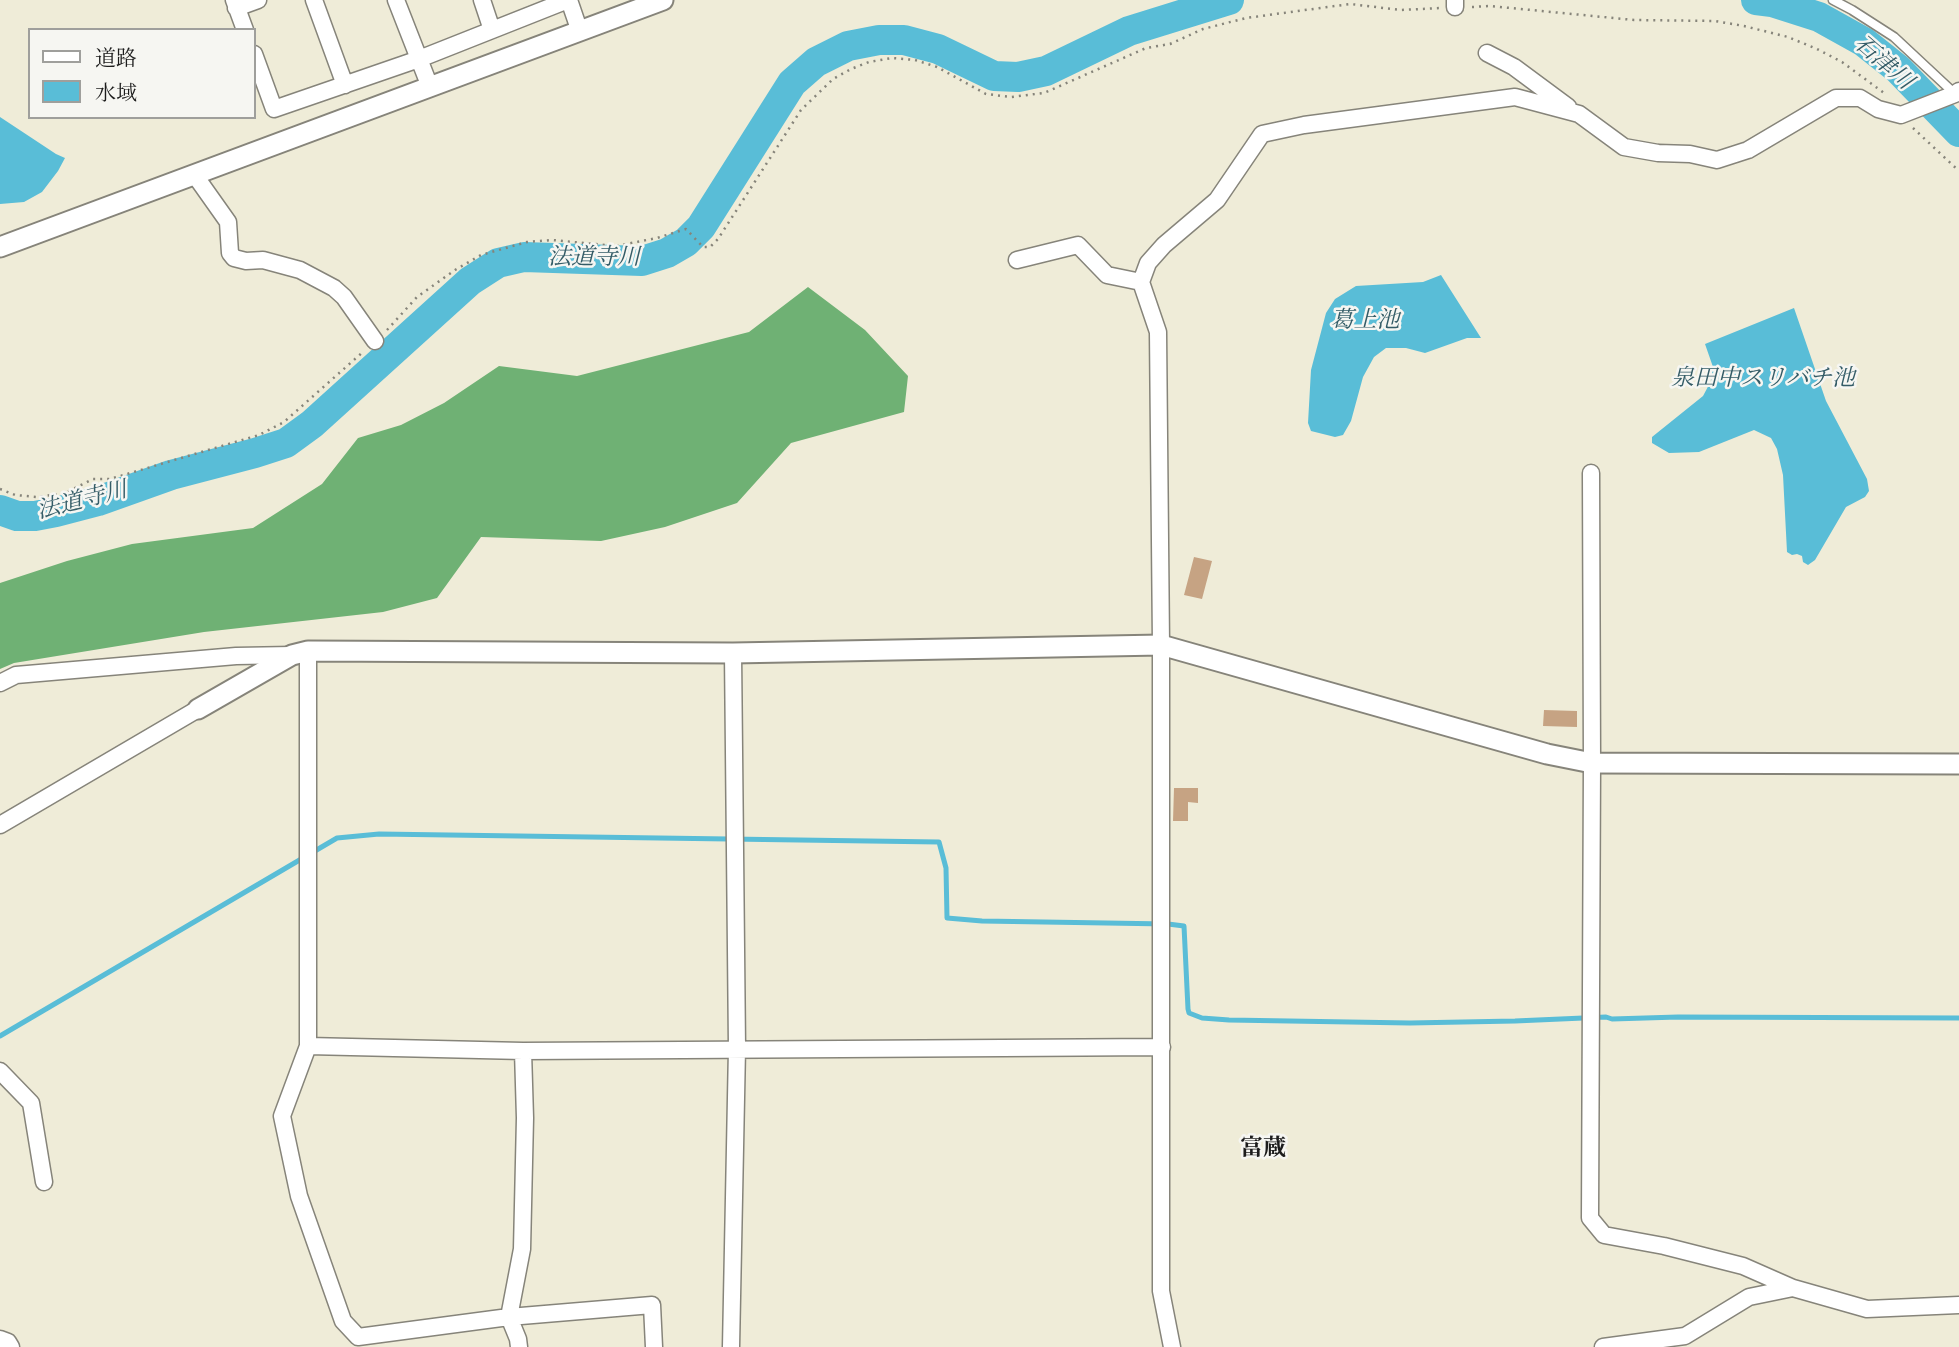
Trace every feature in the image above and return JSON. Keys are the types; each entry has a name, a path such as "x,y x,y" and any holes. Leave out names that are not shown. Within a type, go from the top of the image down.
{"street":[{"path":"244,28 235,4 258,0"},
{"path":"314,0 345,85"},
{"path":"396,0 430,87"},
{"path":"482,0 492,30"},
{"path":"0,247 663,0"},
{"path":"256,60 274,109 419,59 573,1 580,32"},
{"path":"1487,53 1514,67 1624,147 1658,153 1690,154 1717,160 1748,150 1836,98 1860,98 1878,109 1901,116 1957,92"},
{"path":"1172,1347 1161,1291 1158,332 1141,282 1148,263 1164,245 1217,200 1262,134 1304,125 1515,97 1579,114"},
{"path":"194,174 228,222 230,253 234,258 246,261 263,260 300,270 334,288 375,341"},
{"path":"1017,260 1078,245 1107,275 1141,282"},
{"path":"1591,474 1590,1218 1604,1235 1664,1246 1744,1266 1793,1288 1867,1309 1959,1306"},
{"path":"0,683 16,675 300,653 733,653 1161,645 1546,754 1592,764 1959,764"},
{"path":"0,825 198,709 300,653"},
{"path":"300,653 308,1046 282,1116 299,1196 343,1321 358,1337 509,1317 652,1305 654,1347"},
{"path":"731,1347 737,1048 733,653"},
{"path":"308,1046 523,1051 1162,1047"},
{"path":"519,1347 509,1317 522,1249 525,1118 523,1051"},
{"path":"0,1072 31,1103 44,1182"},
{"path":"1603,1347 1681,1342 1685,1336 1749,1297 1793,1288"},
{"path":"0,1339 8,1342 11,1347"}],"lane":[{"path":"1833,0 1894,37 1957,92"}],"path":[{"path":"0,489 15,495 37,497 65,493 93,479 110,479 259,435 284,422 375,341 417,297 481,255 527,242 552,240 615,246 686,229 703,247 710,247 718,239 801,110 833,79 869,62 892,58 915,60 937,67 985,93 1011,97 1044,93 1146,48 1170,44 1203,29 1246,18 1350,4 1401,10 1455,4 1634,20 1715,21 1788,37 1842,62 1884,92 1901,116 1959,171"}],"green space":[{"path":"808,287 865,330 908,376 904,412 791,443 737,503 665,527 601,541 481,537 437,598 383,612 204,632 14,663 0,669 0,583 67,561 132,544 253,528 322,484 358,438 401,425 444,403 499,366 577,376 749,332"}],"water":[{"path":"0,117 65,158 42,192 24,202 0,204"},
{"name":"葛上池","path":"1441,275 1481,338 1467,338 1425,353 1406,348 1386,348 1374,357 1363,377 1351,421 1343,435 1335,437 1311,431 1308,423 1311,370 1326,313 1335,299 1356,286 1423,282"},
{"name":"泉田中スリバチ池","path":"1794,308 1826,401 1867,479 1869,491 1865,497 1846,507 1815,560 1808,565 1803,562 1802,556 1787,552 1783,475 1777,449 1771,438 1754,430 1699,452 1669,453 1652,443 1652,437 1703,396 1711,381 1713,367 1705,344"}],"building":[{"path":"1194,557 1212,561 1202,599 1184,595"},
{"path":"1544,710 1577,711 1577,727 1543,726"},
{"path":"1174,788 1198,788 1198,803 1188,802 1188,821 1173,821"}],"waterway":[{"name":"法道寺川","path":"0,510 17,516 56,512 98,501 171,475 286,443 312,424 470,281 498,263 524,257 642,261 667,253 686,242 701,227 792,83 816,62 848,46 879,40 904,40 938,49 994,76 1018,77 1046,71 1129,31 1229,0"},
{"name":"石津川","path":"1756,0 1772,2 1819,17 1864,42 1898,69 1959,132"},
{"path":"0,1036 337,838 379,834 939,842 946,868 947,918 1184,926 1188,1009 1189,1013 1202,1018 1410,1023 1606,1017 1959,1018"}],"district":[{"name":"富蔵","path":"1263,1149"}]}
